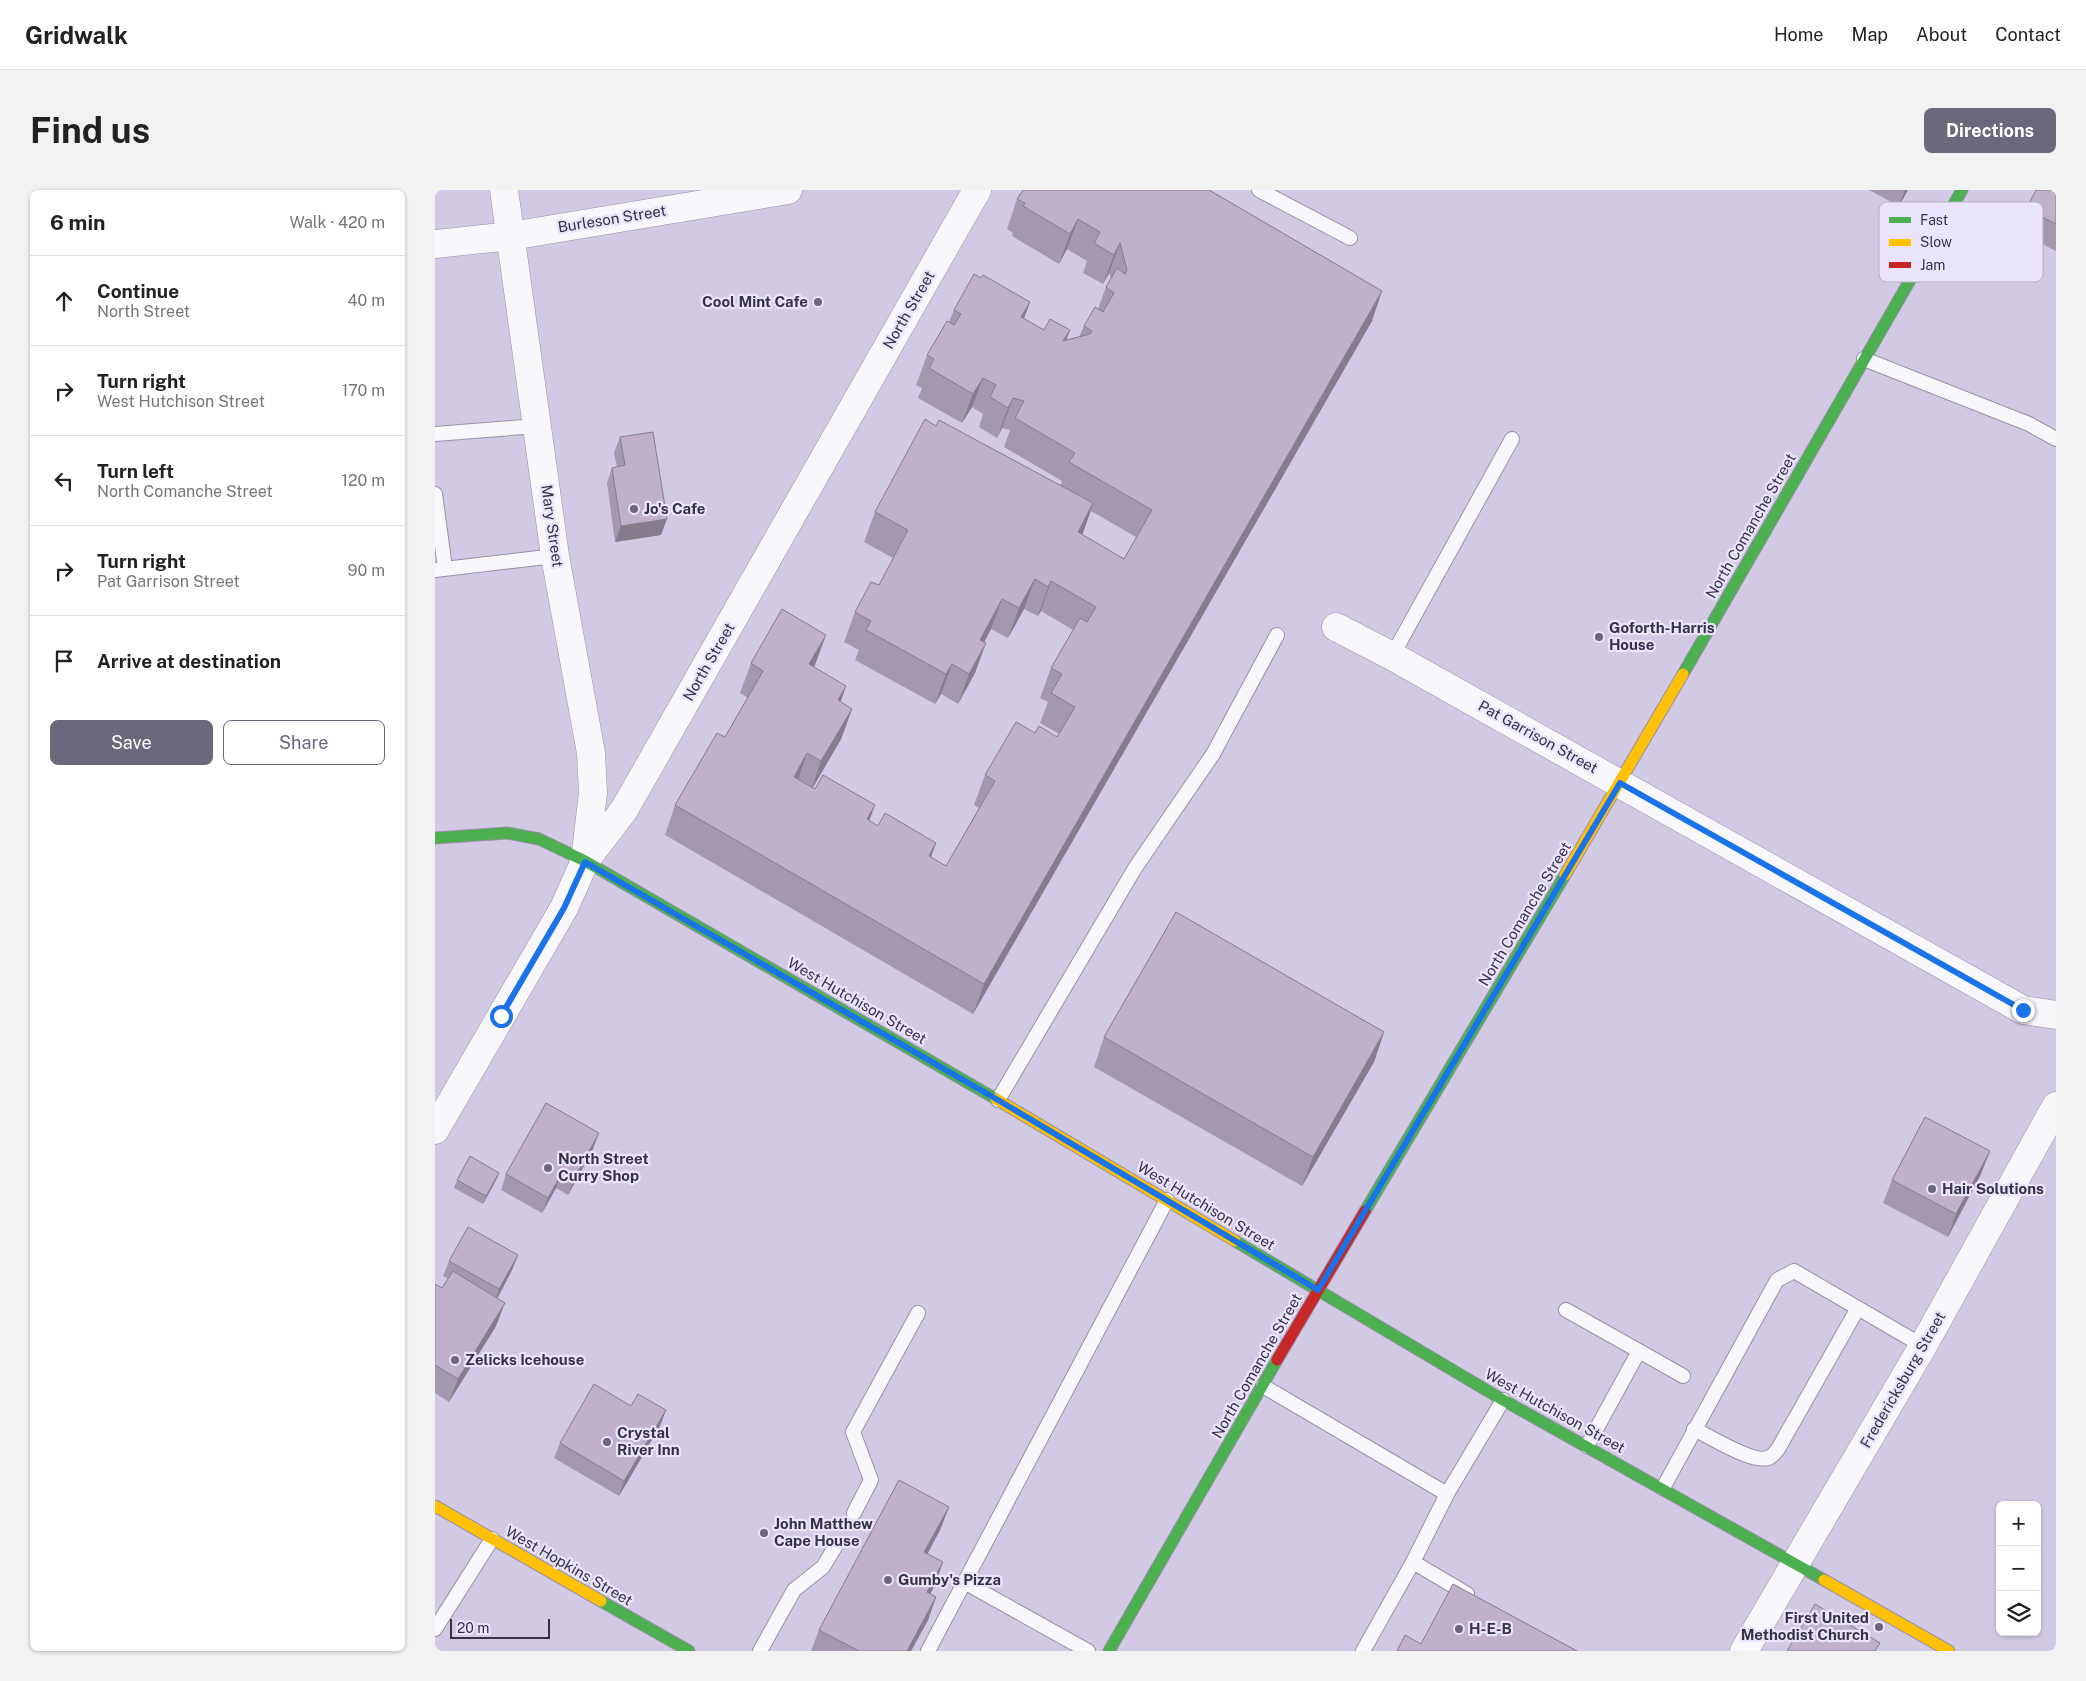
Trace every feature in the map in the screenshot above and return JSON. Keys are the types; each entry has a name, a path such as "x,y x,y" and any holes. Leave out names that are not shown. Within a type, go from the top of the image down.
{"street":[{"name":"Mary Street","path":"504,190 555,556 591,753 593,793 585,862"},
{"name":"Burleson Street","path":"435,244 511,236 788,190"},
{"name":"North Street","path":"435,1130 564,908 585,862 624,810 977,190"},
{"name":"North Comanche Street","path":"1955,202 1962,190"},
{"name":"North Comanche Street","path":"1109,1651 1318,1290 1620,783 1909,282"},
{"name":"Pat Garrison Street","path":"1336,627 1392,656 1620,783 2023,1010 2056,1015"},
{"name":"West Hutchison Street","path":"435,838 507,833 539,839 585,862 998,1100 1503,1400 1663,1488 1949,1651"},
{"name":"Fredericksburg Street","path":"1744,1651 1923,1346 2056,1106"},
{"name":"West Hopkins Street","path":"435,1506 682,1649"}],"lane":[{"path":"1259,190 1350,238"},
{"path":"1864,359 2029,424 2056,439"},
{"path":"435,434 537,426"},
{"path":"1392,656 1512,439"},
{"path":"435,494 440,569 555,556"},
{"path":"998,1100 1135,868 1213,754 1277,635"},
{"path":"928,1651 1167,1200"},
{"path":"1663,1488 1777,1280 1795,1271 1923,1346"},
{"path":"1695,1429 1748,1457 1770,1458 1778,1449 1858,1308"},
{"path":"1566,1310 1683,1376"},
{"path":"854,1513 871,1480 853,1432 919,1313"},
{"path":"1587,1446 1639,1351"},
{"path":"1263,1386 1447,1494"},
{"path":"1363,1651 1413,1562 1447,1494 1503,1400"},
{"path":"435,1629 492,1539"},
{"path":"761,1651 794,1590 823,1567 835,1547"},
{"path":"1413,1562 1481,1602"},
{"path":"964,1582 1088,1651"}],"building":[{"path":"1023,190 1209,190 1382,291 984,984 675,805 717,733 725,737 763,671 751,663 782,609 826,635 809,664 846,686 838,700 852,709 821,761 807,753 794,777 815,789 823,775 875,805 867,819 878,826 885,813 936,843 929,856 946,866 995,781 985,775 1016,722 1035,733 1039,726 1057,737 1075,707 1051,693 1062,674 1051,668 1080,618 1087,622 1096,607 1051,581 1048,587 1035,579 1019,608 1002,599 980,640 986,643 969,674 952,664 946,674 866,630 871,621 855,612 871,582 879,585 908,530 875,512 925,419 936,426 939,420 1093,503 1078,532 1124,559 1152,510 1069,462 1075,453 1015,418 1024,401 1013,398 1008,408 990,397 996,385 983,378 973,394 929,368 934,359 927,355 947,321 954,325 961,314 954,310 974,274 981,278 983,275 1030,302 1021,317 1044,330 1050,319 1070,330 1063,341 1090,334 1092,331 1084,326 1095,307 1103,312 1114,293 1106,287 1117,268 1125,274 1127,270 1120,243 1114,255 1094,243 1100,232 1078,219 1070,234 1023,206 1025,203 1017,199"},
{"path":"2036,190 2056,190 2056,224 2043,218 2043,202 2030,202"},
{"name":"Jo's Cafe","path":"653,432 667,519 621,526 612,468 625,465 620,437"},
{"path":"1176,912 1384,1032 1313,1157 1104,1037"},
{"name":"North Street Curry Shop","path":"546,1103 599,1133 574,1179 562,1173 548,1198 506,1174"},
{"name":"Hair Solutions","path":"1925,1117 1990,1151 1956,1214 1892,1180"},
{"path":"470,1156 499,1173 486,1196 457,1180"},
{"path":"468,1227 518,1255 499,1289 449,1261"},
{"name":"Zelicks Icehouse","path":"453,1271 505,1303 458,1379 435,1365 435,1284 442,1288"},
{"name":"Crystal River Inn","path":"594,1384 631,1406 638,1394 666,1410 624,1481 560,1443"},
{"name":"Gumby's Pizza","path":"899,1480 949,1507 924,1552 943,1562 927,1592 936,1597 907,1651 859,1651 819,1630"},
{"path":"1453,1584 1577,1651 1397,1651 1405,1635 1421,1644"},
{"path":"1815,1604 1880,1643 1875,1651 1787,1651"}],"traffic: fast":[{"path":"1955,202 1962,190"},
{"path":"1683,674 1909,282"},
{"path":"435,838 507,833 539,839 585,861 996,1099"},
{"path":"1365,1211 1565,875"},
{"path":"1235,1241 1503,1400 1824,1580"},
{"path":"1109,1651 1277,1360"},
{"path":"601,1601 689,1651"}],"traffic: slow":[{"path":"1565,875 1683,674"},
{"path":"996,1099 1235,1241"},
{"path":"435,1506 601,1601"},
{"path":"1824,1580 1949,1651"}],"traffic: jam":[{"path":"1277,1360 1365,1211"}],"place":[{"name":"Cool Mint Cafe","path":"818,302"},
{"name":"Jo's Cafe","path":"634,509"},
{"name":"Goforth-Harris House","path":"1599,637"},
{"name":"North Street Curry Shop","path":"548,1168"},
{"name":"Hair Solutions","path":"1932,1189"},
{"name":"Zelicks Icehouse","path":"455,1360"},
{"name":"Crystal River Inn","path":"607,1442"},
{"name":"John Matthew Cape House","path":"764,1533"},
{"name":"Gumby's Pizza","path":"888,1580"},
{"name":"First United Methodist Church","path":"1879,1627"},
{"name":"H-E-B","path":"1459,1629"}],"route":[{"path":"501,1016 564,908 585,862 998,1100 1318,1290 1620,783 2023,1010"}]}
